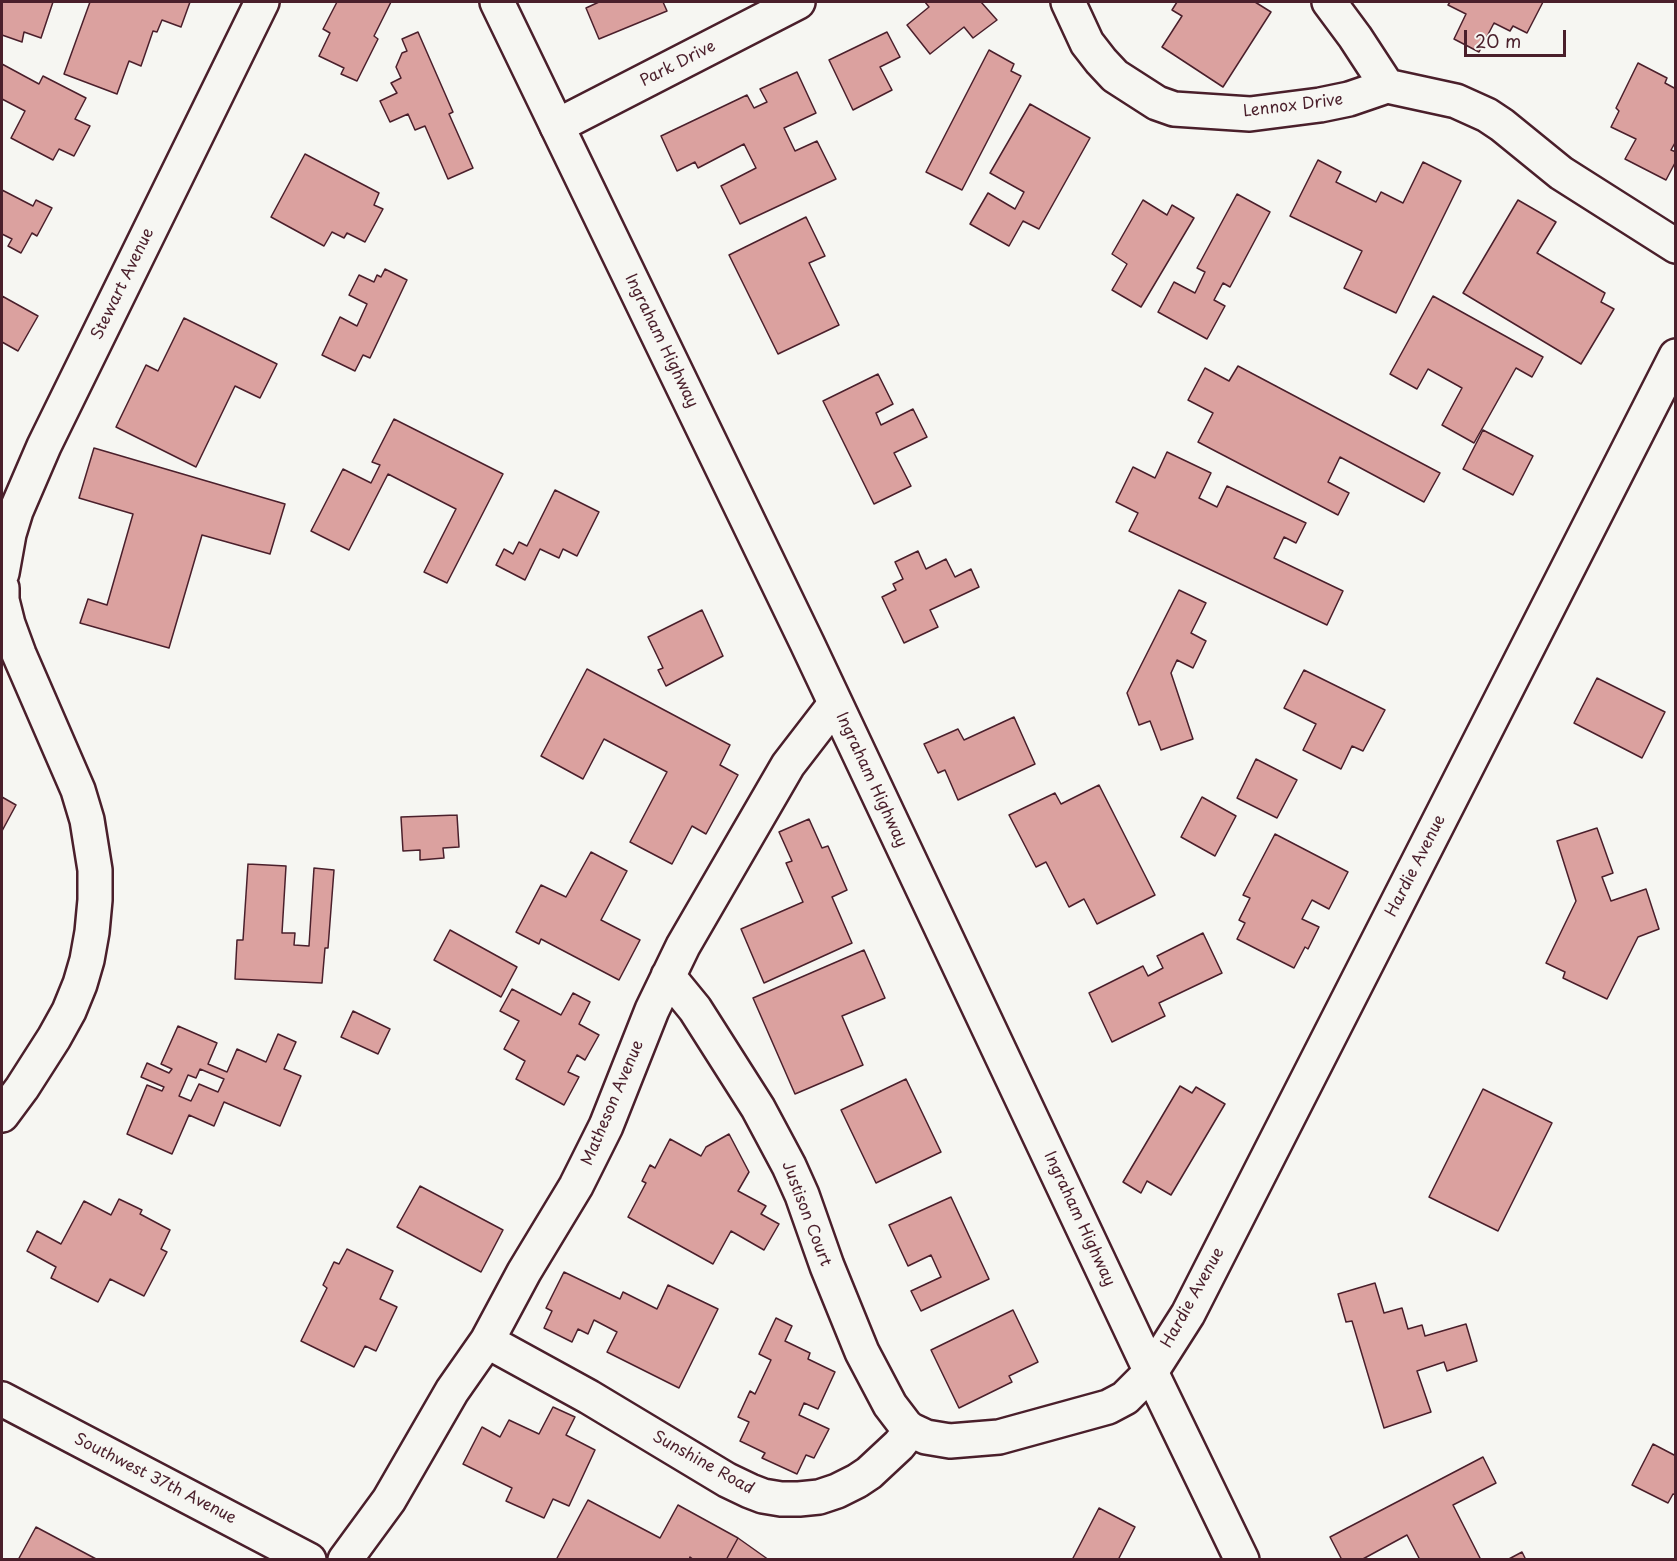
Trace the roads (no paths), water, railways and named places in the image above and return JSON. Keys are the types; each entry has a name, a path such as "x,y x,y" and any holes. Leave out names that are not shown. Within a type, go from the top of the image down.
{"street":[{"name":"Stewart Avenue","path":"2,573 6,545 16,511 48,437 262,2"},
{"name":"Ingraham Highway","path":"497,2 835,704 1242,1560"},
{"name":"Park Drive","path":"557,126 798,2"},
{"name":"Lennox Drive","path":"1068,2 1088,43 1101,61 1115,76 1156,103 1174,109 1250,114 1340,101 1387,86 1456,101 1487,115 1561,173 1676,246"},
{"path":"1329,2 1387,86"},
{"name":"Hardie Avenue","path":"1151,1372 1188,1314 1676,356"},
{"path":"2,588 2,600 8,624 78,790 87,820 95,870 95,900 87,960 69,1011 49,1047 2,1115"},
{"name":"Matheson Avenue","path":"345,1560 380,1514 452,1391 487,1341 524,1272 560,1214 606,1126 668,976 788,765 835,704"},
{"name":"Justison Court","path":"668,976 695,1009 759,1108 802,1195 827,1266 862,1352 890,1405 899,1419 911,1430"},
{"name":"Sunshine Road","path":"487,1341 589,1397 727,1480 763,1496 799,1499 819,1497 837,1491 869,1473 899,1445 911,1430"},
{"path":"911,1430 927,1437 950,1441 999,1437 1108,1407 1125,1398 1151,1372"},
{"name":"Southwest 37th Avenue","path":"2,1399 309,1560"}]}
